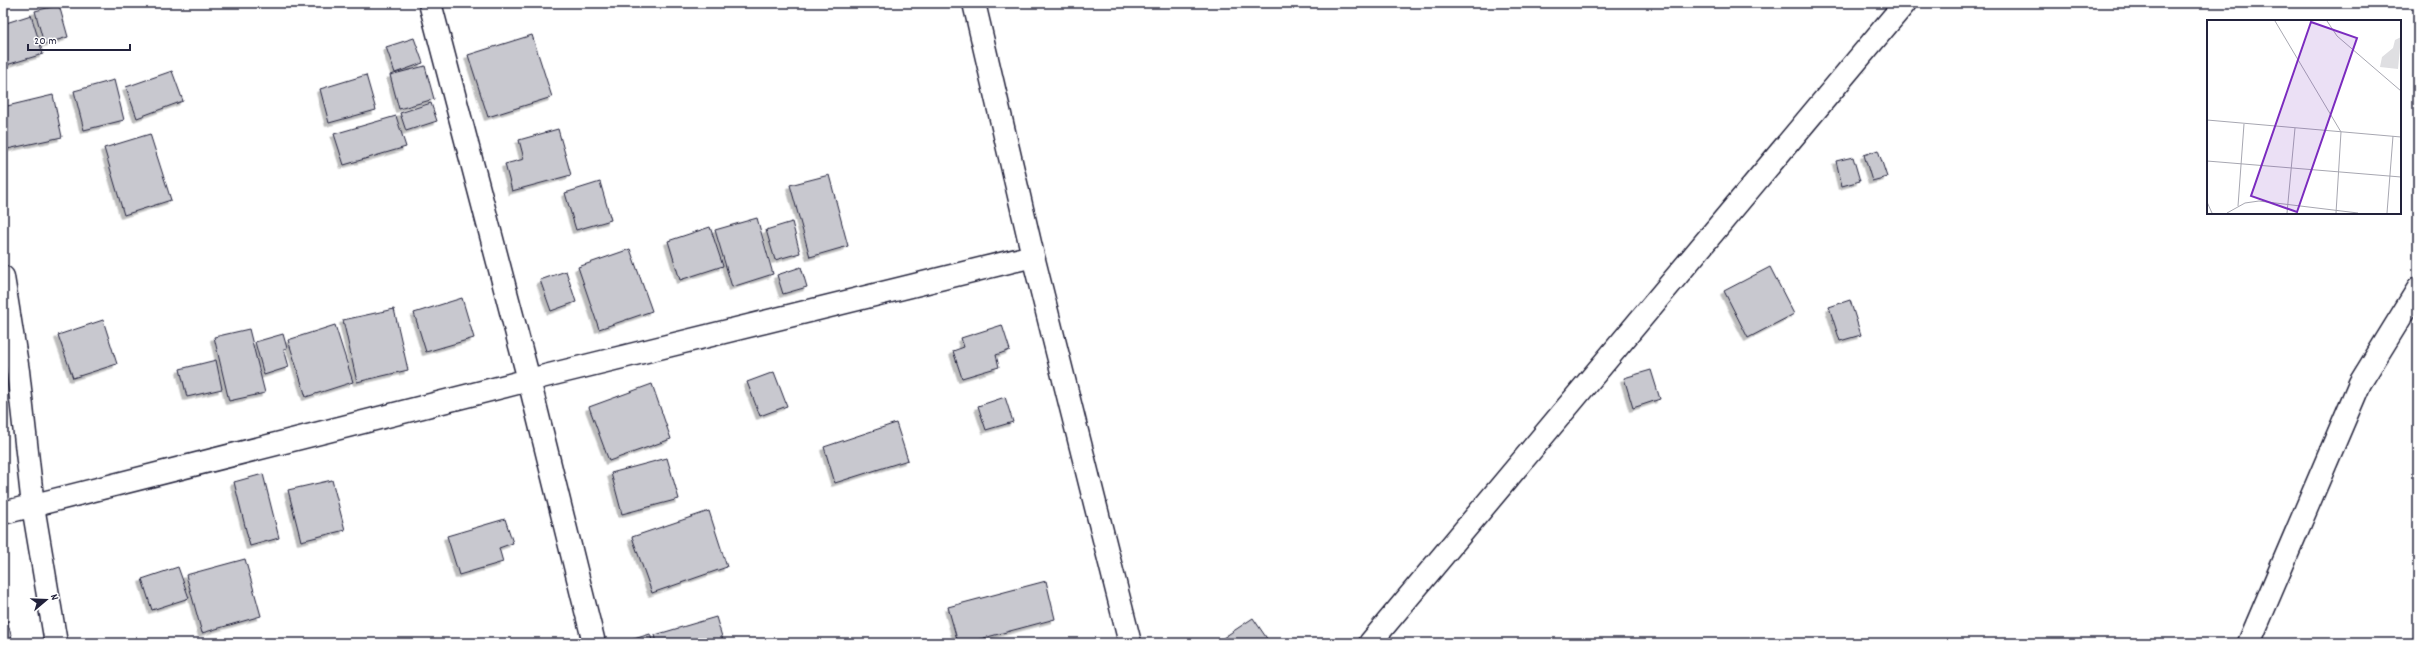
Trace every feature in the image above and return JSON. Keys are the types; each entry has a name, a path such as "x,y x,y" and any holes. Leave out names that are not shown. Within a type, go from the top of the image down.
{"street":[{"path":"430,3 529,380 594,643"},
{"path":"974,3 1033,256 1130,643"},
{"path":"1370,643 1905,3"},
{"path":"3,514 529,380 1033,256"},
{"path":"3,277 18,371 33,506 56,643"},
{"path":"2249,643 2360,383 2418,289"}],"building":[{"path":"59,5 68,37 44,44 35,11"},
{"path":"31,15 43,54 3,66 3,24"},
{"path":"532,35 552,97 488,117 468,55"},
{"path":"414,38 423,63 395,73 386,47"},
{"path":"425,66 434,99 399,109 390,75"},
{"path":"172,71 183,101 137,118 126,87"},
{"path":"366,75 376,110 329,123 320,89"},
{"path":"114,80 124,120 84,130 74,91"},
{"path":"53,95 62,137 3,150 3,107"},
{"path":"431,103 437,121 406,131 400,113"},
{"path":"396,116 406,147 344,165 334,134"},
{"path":"558,129 571,175 512,191 505,164 524,159 519,140"},
{"path":"150,134 171,200 124,215 104,148"},
{"path":"1878,150 1887,177 1872,181 1864,155"},
{"path":"1853,157 1860,181 1842,186 1836,161"},
{"path":"829,175 848,246 810,257 790,185"},
{"path":"600,182 611,220 576,230 565,193"},
{"path":"757,218 773,274 732,287 715,230"},
{"path":"792,222 800,253 775,260 766,230"},
{"path":"710,227 723,266 680,280 668,241"},
{"path":"630,249 652,311 599,329 578,267"},
{"path":"801,267 807,287 783,294 777,275"},
{"path":"1770,267 1794,314 1748,338 1724,291"},
{"path":"566,271 576,302 551,311 540,280"},
{"path":"462,298 474,338 426,352 414,313"},
{"path":"1850,300 1861,335 1840,341 1829,307"},
{"path":"394,309 408,370 357,382 343,320"},
{"path":"103,320 117,364 73,378 58,335"},
{"path":"335,325 353,382 306,397 288,340"},
{"path":"1002,325 1010,350 996,355 999,367 962,378 953,351 964,347 961,338"},
{"path":"249,329 265,393 229,401 214,337"},
{"path":"283,334 287,348 284,349 289,367 264,375 255,342"},
{"path":"216,360 222,389 187,397 180,369"},
{"path":"1651,370 1660,399 1633,408 1624,378"},
{"path":"774,372 787,406 760,416 747,382"},
{"path":"652,384 671,439 609,461 589,407"},
{"path":"1005,397 1013,422 986,430 978,406"},
{"path":"896,423 908,460 835,483 824,447"},
{"path":"667,458 679,499 622,514 611,473"},
{"path":"263,474 279,538 250,546 234,482"},
{"path":"332,480 345,530 301,541 288,490"},
{"path":"709,511 727,567 652,593 632,537"},
{"path":"505,519 513,543 499,548 503,562 459,575 447,536"},
{"path":"245,559 261,616 202,633 186,575"},
{"path":"178,567 189,598 152,610 142,579"},
{"path":"1046,581 1055,619 965,643 958,643 948,607"},
{"path":"3,604 13,643 3,643"},
{"path":"716,617 723,640 713,643 657,643 655,635"},
{"path":"1253,618 1270,643 1222,643 1220,640"},
{"path":"650,634 653,643 621,643"}]}
